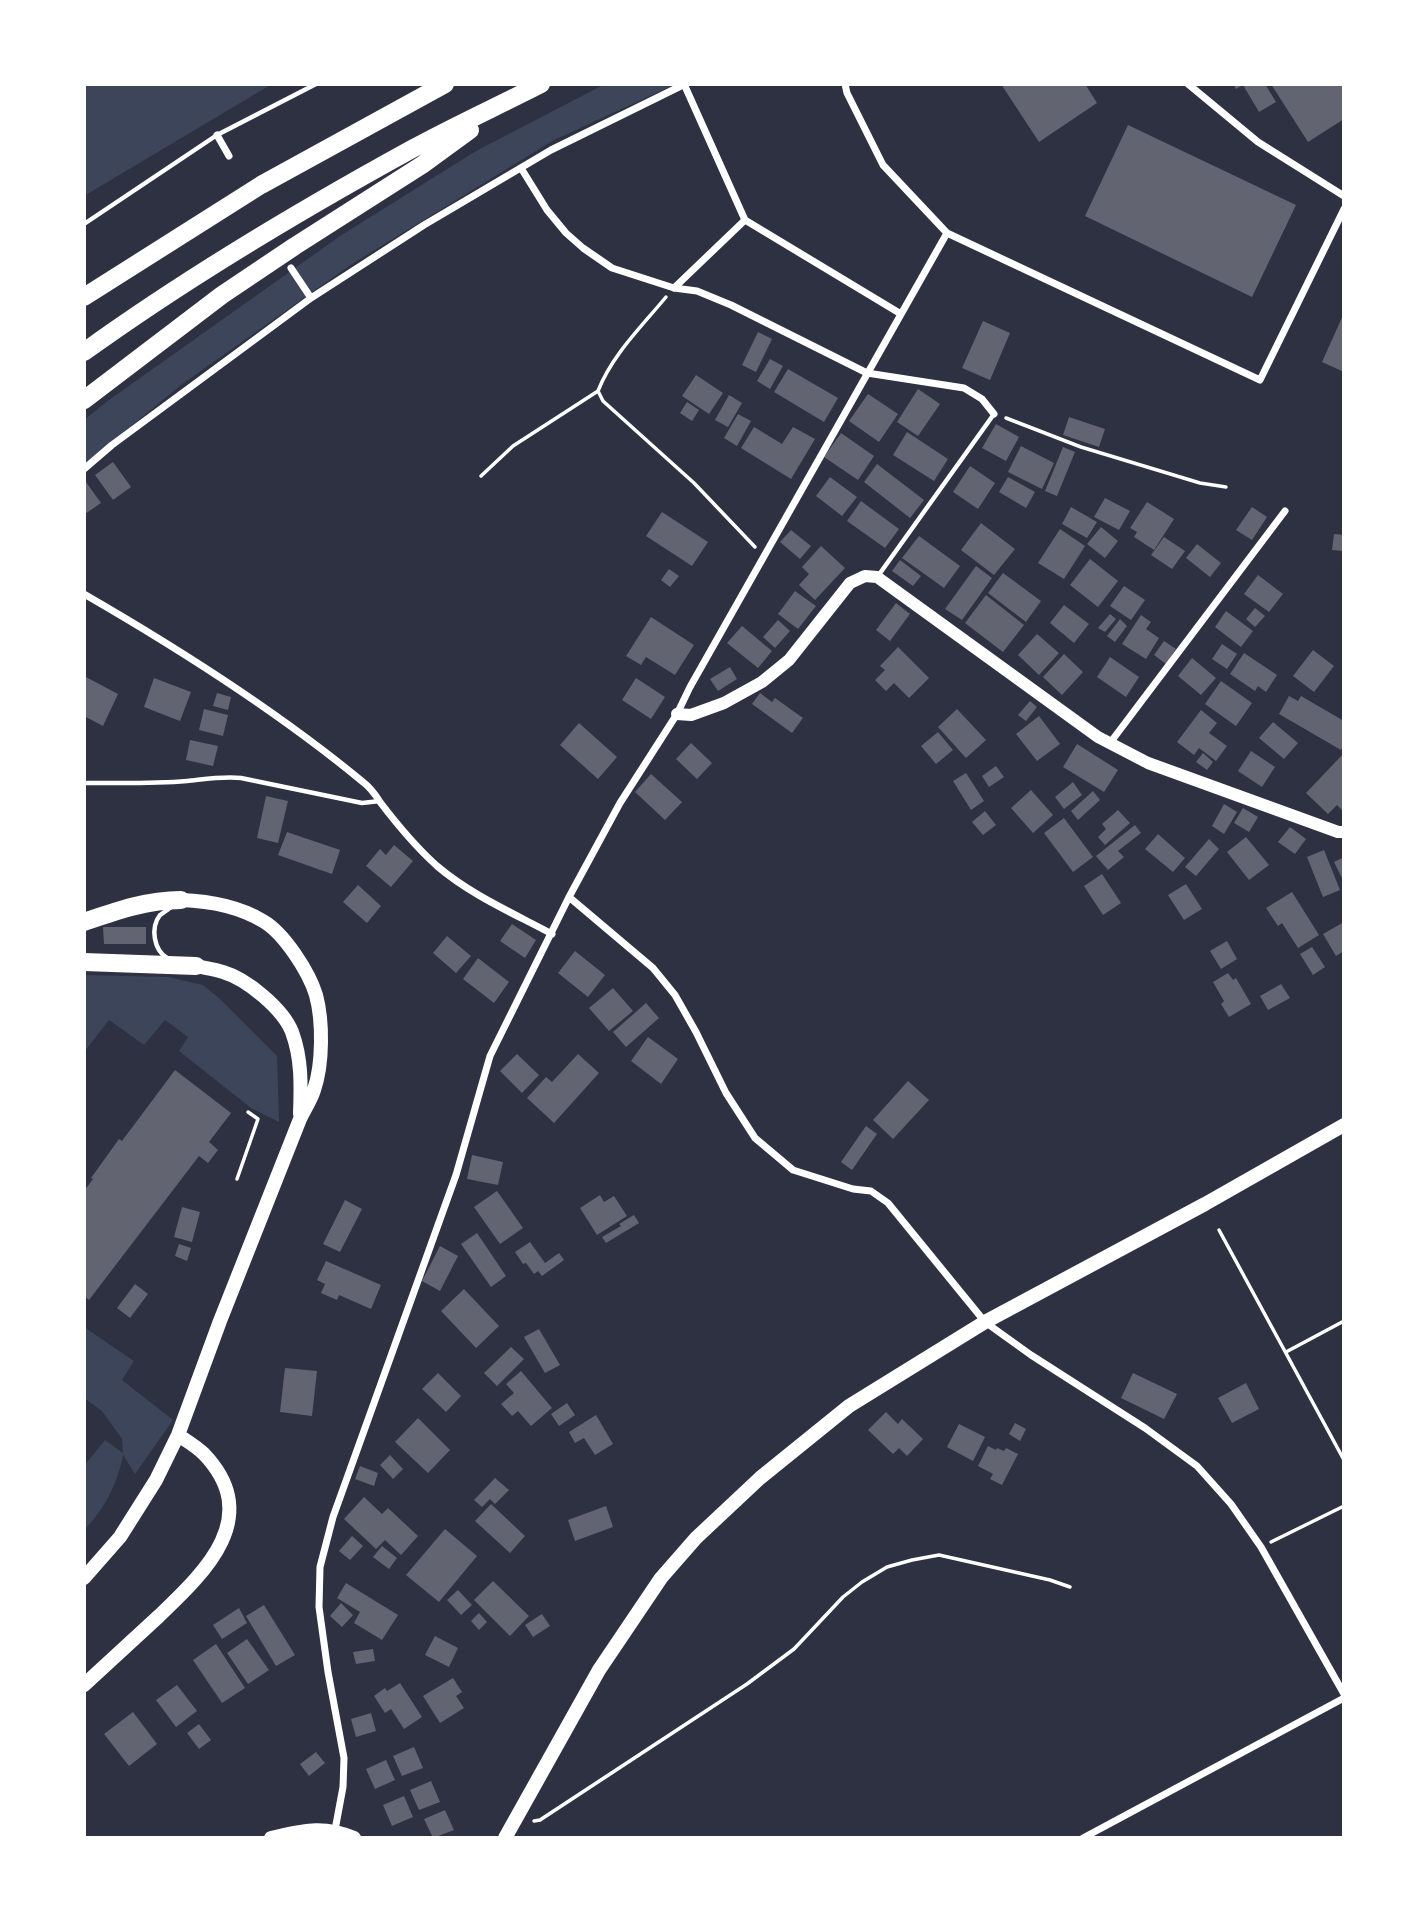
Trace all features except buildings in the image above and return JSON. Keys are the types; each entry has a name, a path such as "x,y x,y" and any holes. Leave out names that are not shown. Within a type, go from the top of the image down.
{"highway":[{"path":"84,297 261,185 445,84"},
{"path":"84,352 143,310 281,225 412,149 541,84"},
{"path":"84,400 222,295 422,165 512,98"},
{"path":"84,922 124,908 163,900 181,900"},
{"path":"84,962 177,964 196,967"}],"main road":[{"path":"84,1578 120,1537 156,1480 178,1435 220,1321 314,1090 321,1056 316,995 304,969 285,942 265,922 233,907 181,900"},
{"path":"196,967 225,972 246,984 272,1003 291,1030 301,1081 300,1119"},
{"path":"505,1838 599,1670 662,1578 696,1538 760,1478 849,1406 985,1322 1205,1204 1344,1125"},
{"path":"84,1685 201,1574 223,1539 229,1503 226,1488 217,1470 202,1452 178,1435"},
{"path":"271,1838 310,1830 335,1830 354,1838"}],"street":[{"path":"84,469 112,445 311,298 424,225 551,150 684,84 745,220 901,314"},
{"path":"845,84 883,165 947,233 1260,380 1344,209"},
{"path":"1188,84 1258,142 1344,196"},
{"path":"217,135 229,156"},
{"path":"521,168 547,210 566,233 612,268 674,288 697,291 867,373 964,388 982,399 994,414"},
{"path":"674,288 745,220"},
{"path":"335,1830 343,1787 344,1758 319,1607 320,1567 333,1517 456,1175 490,1056 569,897 621,803 677,714 947,233"},
{"path":"291,268 311,298"},
{"path":"1110,743 1285,511"},
{"path":"677,714 691,715 724,703 762,682 789,660 850,583 865,576 877,577 1098,737 1148,763 1344,832"},
{"path":"84,594 232,685 342,764 372,789 436,864 464,887 552,934"},
{"path":"569,897 653,968 675,995 726,1093 755,1139 793,1170 853,1189 871,1191 887,1203 985,1322 1031,1355 1145,1428 1197,1466 1231,1504 1261,1547 1344,1696 1083,1838"}],"lane":[{"path":"84,224 217,135 316,84"},
{"path":"877,577 994,414"},
{"path":"84,783 154,783 241,778 362,803 380,801"},
{"path":"177,964 162,955 155,935 160,915 181,900"}],"path":[{"path":"481,476 513,446 598,391 604,376 625,346 674,288"},
{"path":"598,391 603,401 694,483 764,556"},
{"path":"994,414 1081,447 1200,483 1226,487"},
{"path":"237,1179 258,1119 248,1112"},
{"path":"1219,1230 1344,1460"},
{"path":"1286,1352 1344,1321"},
{"path":"1261,1547 1344,1506"},
{"path":"514,1824 540,1820 747,1684 794,1649 843,1597 887,1567 939,1555 1070,1587"}],"shaded area":[{"path":"84,84 272,84 84,196"},
{"path":"605,84 676,84 554,140 352,264 181,385 84,465 84,420 109,400 340,236 476,151"},
{"path":"84,975 168,977 203,985 277,1056 279,1122 251,1108 179,1051 188,1037 165,1020 144,1045 109,1020 85,1051"},
{"path":"84,1327 134,1361 122,1380 173,1420 135,1474 123,1455 109,1496 84,1530 84,1466 105,1440 123,1453 122,1439 102,1411 84,1398"}]}
